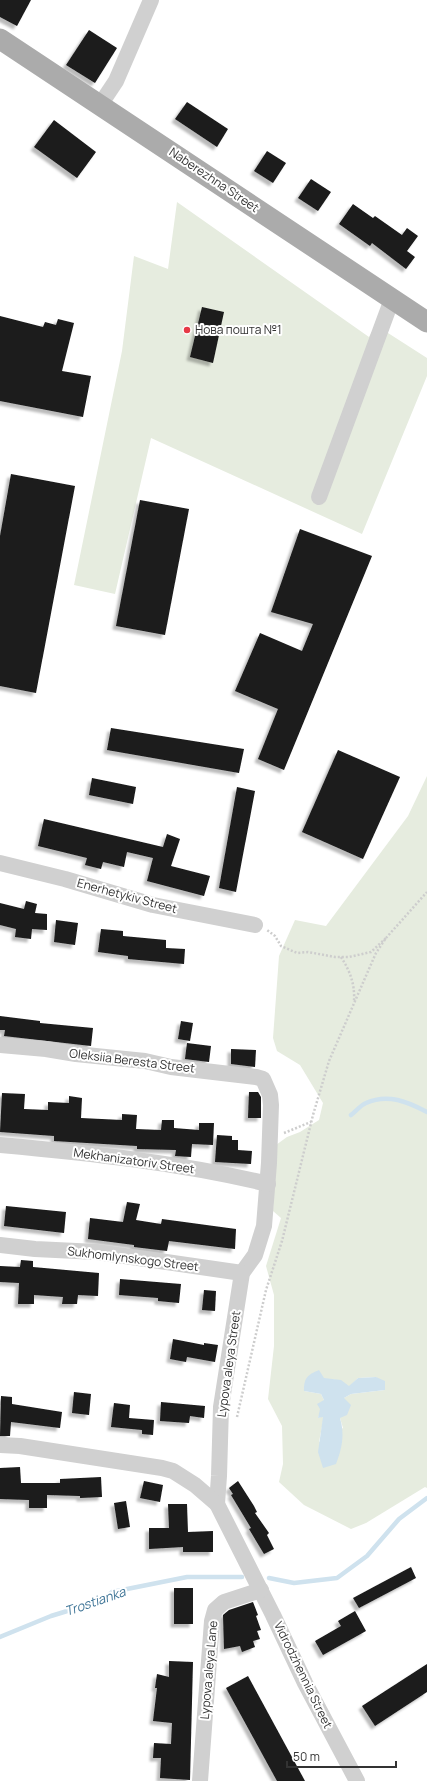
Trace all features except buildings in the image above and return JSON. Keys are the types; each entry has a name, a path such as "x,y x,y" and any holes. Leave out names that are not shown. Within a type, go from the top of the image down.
{"main road":[{"name":"Naberezhna Street","path":"0,39 427,322"}],"street":[{"path":"100,105 116,81 151,0"},
{"path":"319,497 392,299"},
{"name":"Enerhetykiv Street","path":"0,864 65,879 153,905 255,925"},
{"name":"Oleksiia Beresta Street","path":"0,1045 256,1076 263,1079 270,1095 270,1142"},
{"path":"242,1273 255,1255 264,1226 270,1142"},
{"name":"Mekhanizatoriv Street","path":"0,1145 48,1149 172,1166 236,1176 268,1184"},
{"name":"Sukhomlynskogo Street","path":"0,1245 35,1249 97,1252 242,1273"},
{"name":"Lypova aleya Street","path":"217,1504 221,1407 242,1273"},
{"path":"0,1445 20,1446 173,1471 195,1485 217,1504 261,1590"},
{"name":"Lypova aleya Lane","path":"200,1781 209,1646 214,1616 216,1610 224,1602 261,1590"},
{"name":"Vidrodzhennia Street","path":"261,1590 305,1683 357,1781"}],"path":[{"path":"255,925 266,928 275,936 281,946 296,953 308,952 341,957 371,952 386,938 427,892"},
{"path":"235,1425 266,1290 282,1241 329,1061 376,953 386,938"},
{"path":"341,957 350,971 355,992 354,1003"},
{"path":"270,1142 285,1132 312,1122"}],"shaded area":[{"path":"177,202 369,337 375,326 427,358 427,376 362,534 151,438 115,594 74,585 122,351 134,256 168,269"},
{"path":"427,776 427,1488 425,1487 366,1523 351,1529 304,1505 279,1482 283,1464 282,1426 268,1399 274,1346 274,1295 266,1266 281,1218 273,1211 276,1145 287,1137 300,1132 319,1120 323,1103 300,1065 277,1051 273,1038 279,956 295,920 326,926 408,816","holes":["376,1377 385,1390 351,1394 344,1398 340,1418 343,1428 319,1442 324,1416 318,1418 324,1400 321,1394 304,1391 316,1383 326,1379 336,1380 349,1387 358,1378"]}],"water":[{"path":"319,1370 324,1378 341,1380 349,1386 358,1378 376,1377 385,1381 385,1390 351,1394 344,1398 351,1405 347,1415 340,1418 343,1436 340,1453 336,1464 323,1468 318,1452 323,1417 318,1418 320,1409 317,1404 324,1400 321,1394 304,1391 307,1378"}],"waterway":[{"path":"351,1115 364,1104 382,1099 405,1102 427,1112"},
{"name":"Trostianka","path":"269,1578 294,1583 337,1578 367,1556 399,1519 427,1498"},
{"name":"Trostianka","path":"0,1637 51,1616 103,1600 112,1592 187,1577 242,1577"}],"place":[{"name":"Нова пошта №1","path":"187,330"}]}
